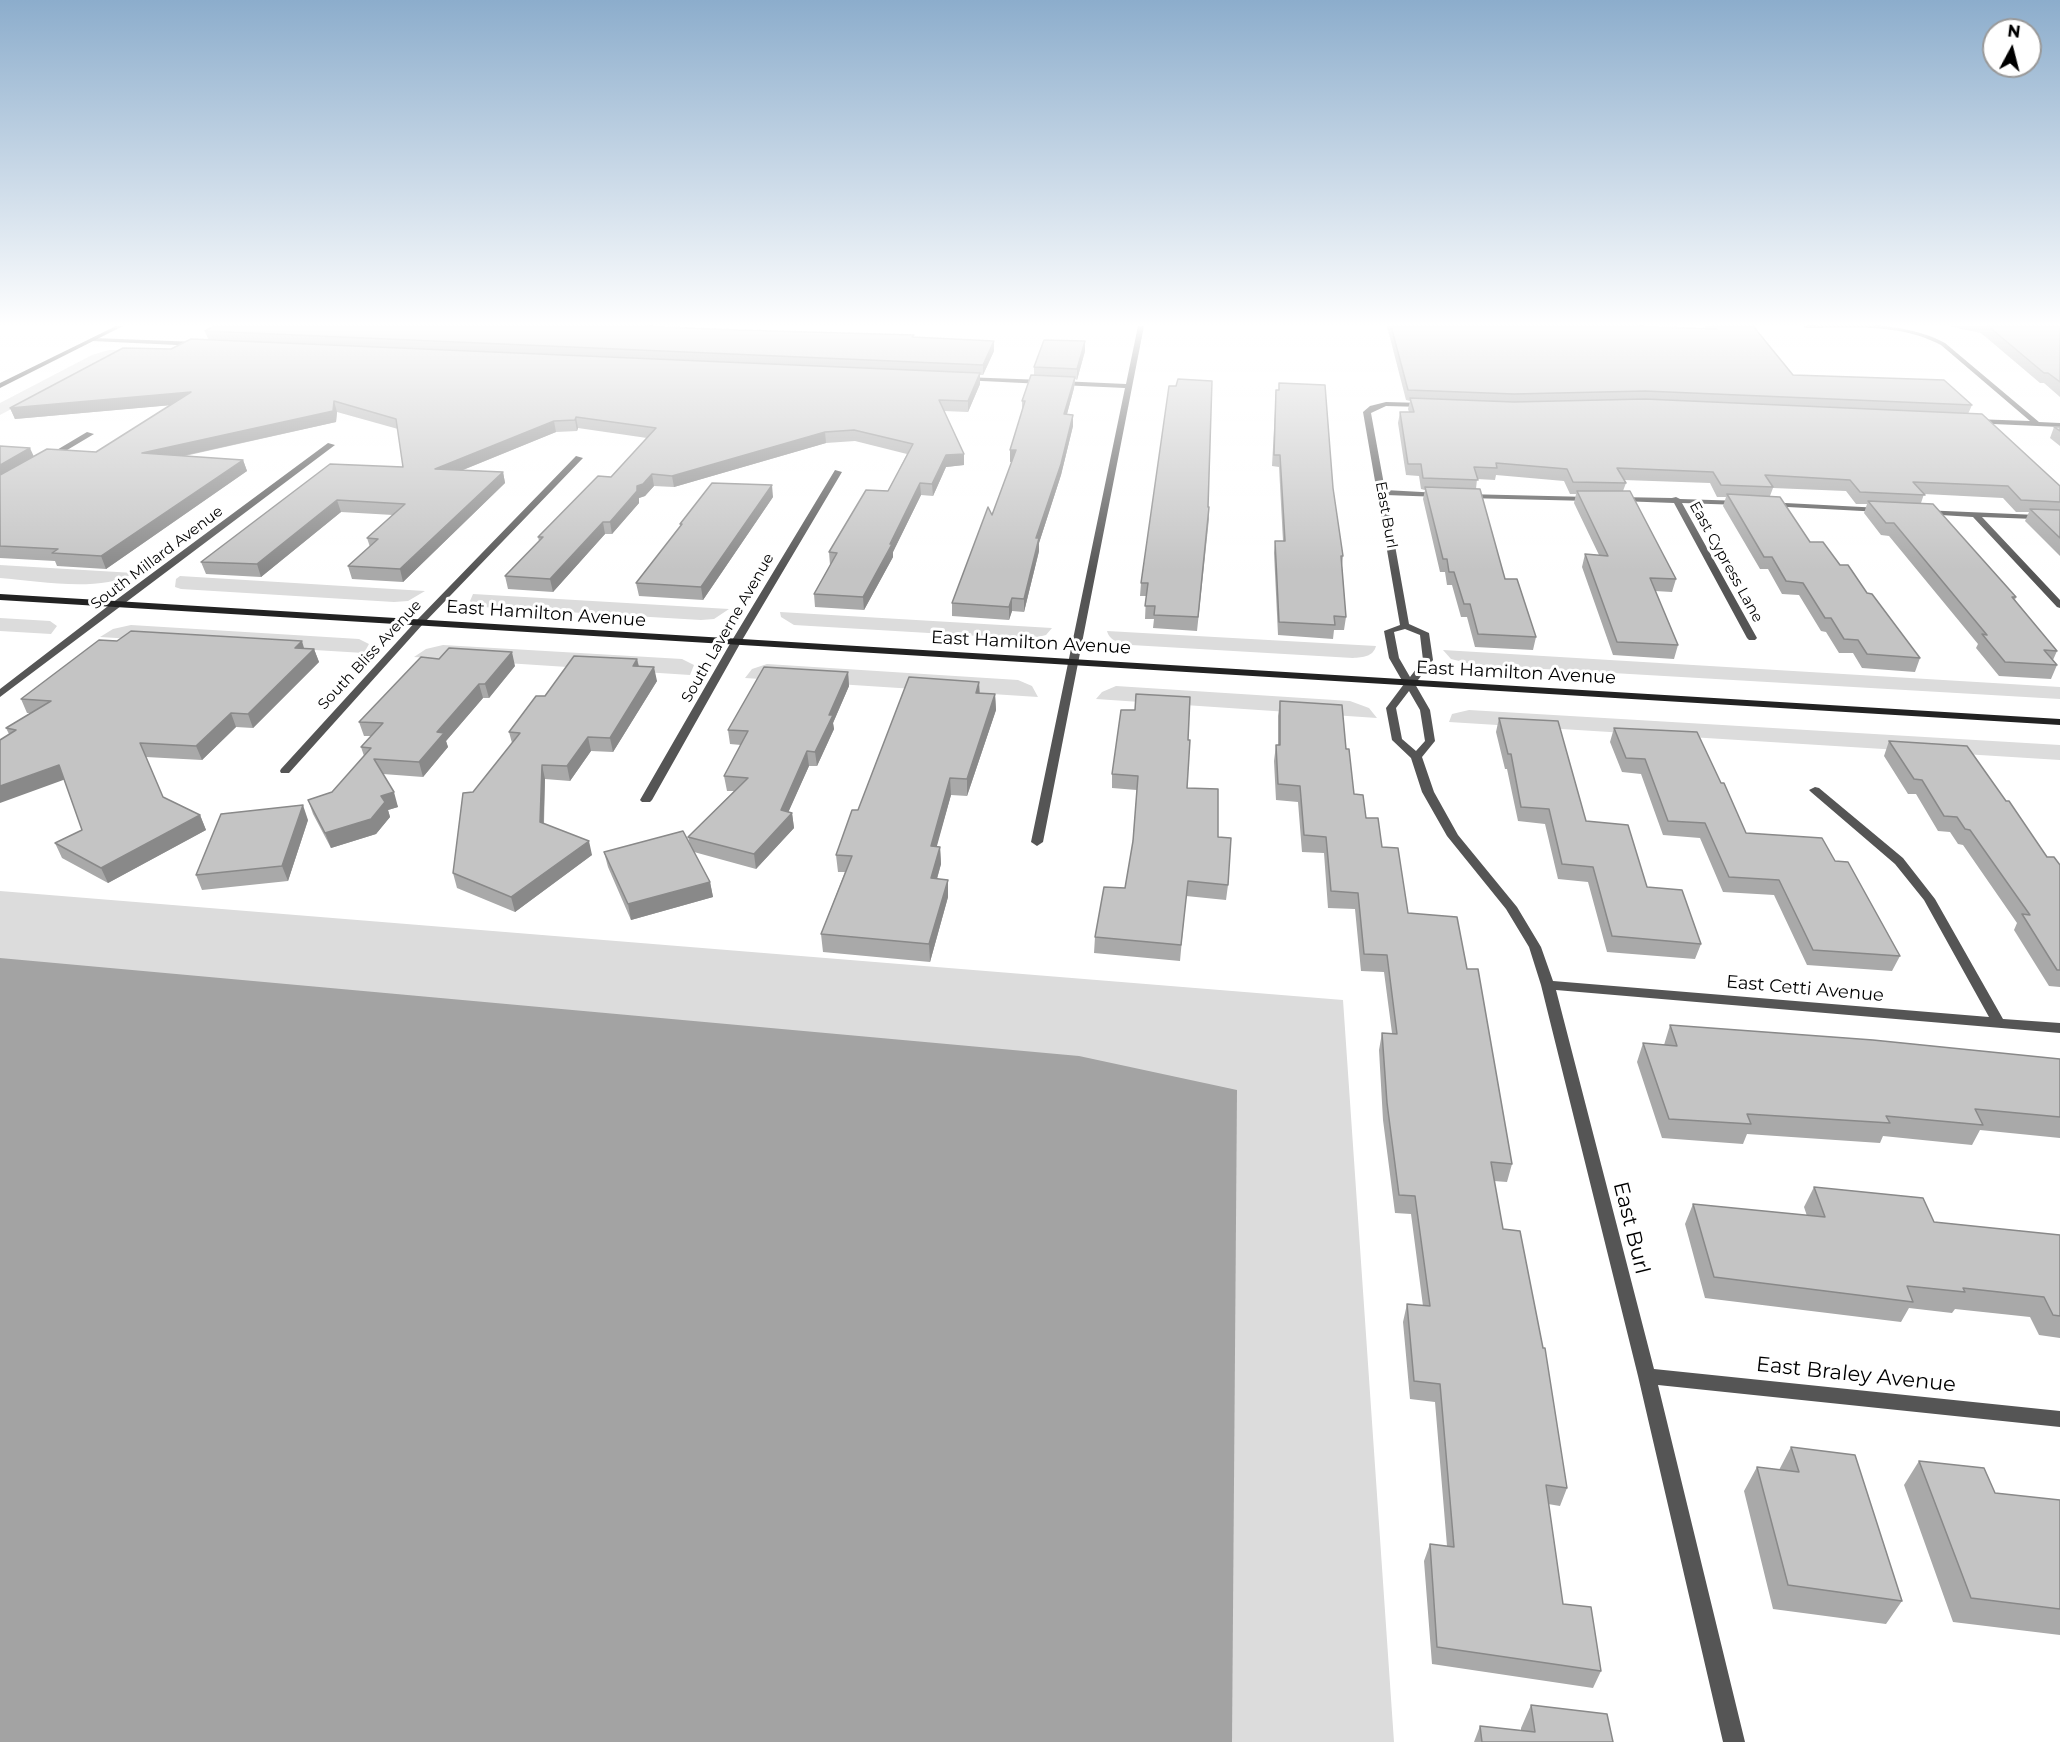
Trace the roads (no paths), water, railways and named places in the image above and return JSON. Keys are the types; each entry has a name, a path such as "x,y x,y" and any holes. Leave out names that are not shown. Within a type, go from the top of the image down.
{"street":[{"path":"1037,843 1124,407"},
{"name":"East Burl","path":"1372,407 1367,412 1405,626 1424,633 1428,660 1391,708 1396,741 1416,757 1428,792 1454,836 1511,907 1535,947 1548,985 1647,1376 1734,1742"},
{"path":"2018,407 2036,423"},
{"path":"1964,420 2060,424"},
{"path":"40,462 90,434"},
{"name":"South Millard Avenue","path":"0,694 115,605 331,445"},
{"name":"South Bliss Avenue","path":"285,771 420,622 579,458"},
{"name":"South Laverne Avenue","path":"646,800 736,642 838,472"},
{"path":"1382,492 1450,495"},
{"path":"1462,496 1598,499"},
{"path":"1610,499 1676,499 1746,503"},
{"name":"East Cypress Lane","path":"1676,499 1752,638"},
{"path":"1757,503 1895,510"},
{"path":"1918,512 2060,518"},
{"path":"1976,514 2060,605"},
{"name":"East Hamilton Avenue","path":"0,597 2060,722"},
{"path":"1405,626 1389,631 1394,658 1425,710 1431,741 1416,757"},
{"path":"1815,790 1899,861 1929,899 2000,1023"},
{"name":"East Cetti Avenue","path":"1548,985 2060,1028"},
{"name":"East Braley Avenue","path":"1647,1376 2060,1419"}]}
